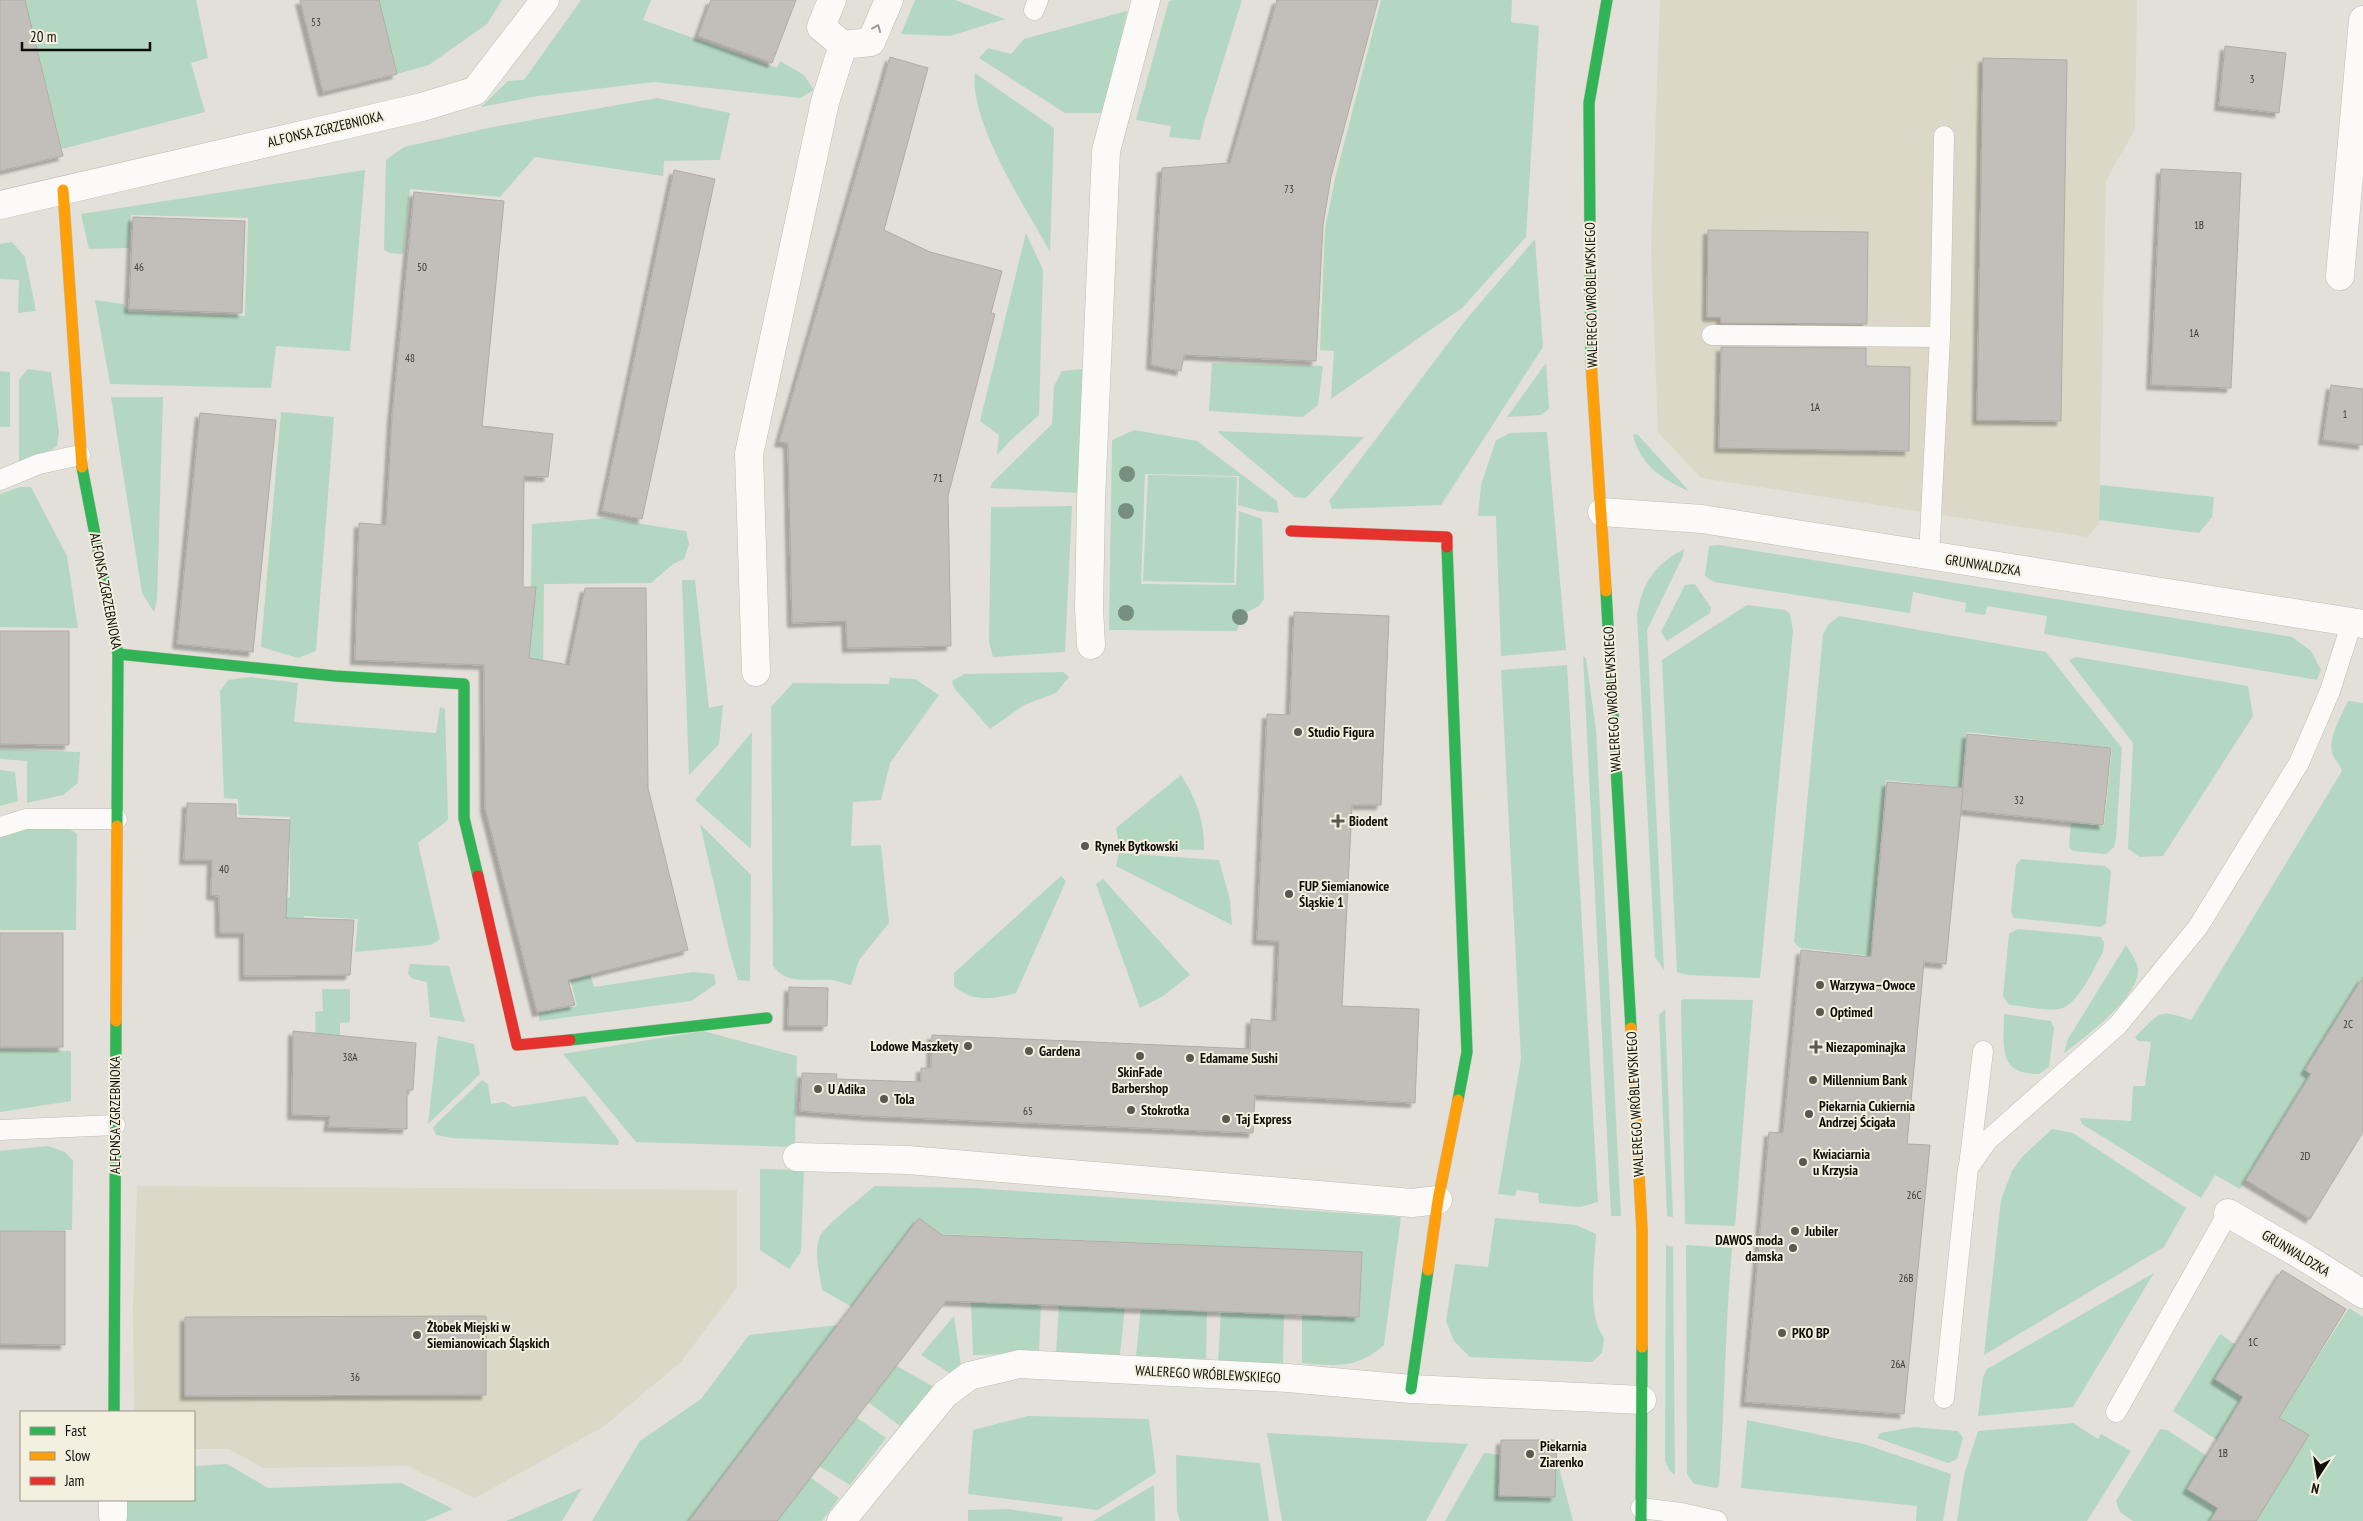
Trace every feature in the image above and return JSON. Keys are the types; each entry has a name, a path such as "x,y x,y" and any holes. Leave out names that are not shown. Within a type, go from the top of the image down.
{"street":[{"name":"ALFONSA ZGRZEBNIOKA","path":"0,205 422,107 475,91 545,0"},
{"path":"832,0 821,27 843,45 871,42 889,0"},
{"path":"1091,645 1089,609 1091,501 1106,151 1146,0"},
{"name":"WALEREGO WRÓBLEWSKIEGO","path":"1608,0 1589,112 1591,361 1602,512 1642,1230 1641,1515"},
{"path":"2340,276 2363,20"},
{"path":"756,672 749,454 826,102 843,45"},
{"name":"ALFONSA ZGRZEBNIOKA","path":"63,190 80,455 118,654 114,1411"},
{"name":"GRUNWALDZKA","path":"1602,512 1702,519 2358,623"},
{"path":"1291,531 1447,537 1466,1052 1438,1200 1411,1389"},
{"path":"118,654 334,676 464,684 464,818 517,1045 767,1018"},
{"path":"797,1156 908,1160 1412,1203 1438,1200"},
{"name":"GRUNWALDZKA","path":"2228,1213 2361,1288"},
{"name":"WALEREGO WRÓBLEWSKIEGO","path":"841,1521 945,1394 969,1376 1019,1364 1288,1378 1411,1389 1642,1400"}],"lane":[{"path":"1929,556 1940,337 1944,136"},
{"path":"1712,335 1940,337"},
{"path":"0,480 39,464 80,455"},
{"path":"1968,1168 1987,1141 2118,1025 2198,927 2299,763 2358,623"},
{"path":"0,827 26,819 117,818"},
{"path":"1944,1398 1968,1168 1983,1051"},
{"path":"0,1130 115,1126"},
{"path":"2116,1412 2228,1213"},
{"path":"1641,1515 1681,1512 1717,1521"}],"shaded area":[{"path":"1660,0 2137,0 2135,130 2106,180 2099,524 2087,537 1701,478 1658,432 1651,250"},
{"name":"Żłobek Miejski w Siemianowicach Śląskich","path":"137,1186 737,1190 737,1287 681,1362 603,1427 475,1498 407,1466 263,1468 229,1449 195,1449 195,1411 134,1411 133,1308"}],"green space":[{"path":"25,0 196,0 208,58 191,63 205,112 62,149"},
{"path":"379,0 502,0 487,24 429,65 397,74"},
{"path":"581,0 651,0 643,20 777,68 780,61 804,75 814,90 800,98 654,82 538,96 481,107 508,81 524,80"},
{"path":"915,0 955,0 1005,19 950,36 901,34"},
{"path":"1242,0 1200,140 1169,137 1171,126 1136,120 1169,1"},
{"path":"1381,0 1512,0 1511,22 1539,26 1526,237 1462,308 1331,399 1334,351 1320,350 1325,229 1335,179"},
{"path":"1127,11 1105,113 1065,113 979,58 988,48 1011,54 1024,39"},
{"path":"975,73 1054,128 1050,252 1014,189 990,140 981,116 976,93"},
{"path":"657,98 730,113 720,160 664,161 663,176 535,157 500,197 410,189 403,254 390,253 384,250 386,160 404,147 493,127"},
{"path":"365,170 350,351 276,346 271,388 110,384 95,300 123,304 129,312 245,316 248,218 131,215 129,248 89,249 81,214"},
{"path":"1026,233 1043,270 1039,415 997,455 999,435 980,421"},
{"path":"1535,239 1543,347 1441,505 1332,509 1329,501 1464,322"},
{"path":"12,242 25,257 36,311 18,313 19,280 0,279 0,244"},
{"path":"1212,363 1323,366 1318,405 1303,417 1209,411"},
{"path":"1546,363 1549,409 1541,415 1507,417"},
{"path":"28,369 51,372 59,432 57,446 39,458 19,464 19,380"},
{"path":"1084,369 1081,493 990,488 992,483 1052,424 1054,386 1062,371"},
{"path":"0,371 10,372 10,427 0,427"},
{"path":"111,397 163,397 157,600 154,612 142,593"},
{"path":"281,412 334,417 316,651 298,658 261,647"},
{"path":"1134,430 1197,441 1277,501 1279,513 1259,511 1238,505 1239,476 1145,474 1141,584 1236,585 1239,511 1262,519 1264,599 1259,606 1243,614 1237,631 1109,630 1112,440"},
{"path":"1218,432 1364,437 1306,498 1295,497"},
{"path":"1547,432 1566,650 1501,656 1496,516 1478,516 1481,485 1496,440 1510,433"},
{"path":"1637,434 1689,491 1670,482 1647,463 1636,446 1633,435"},
{"path":"1148,475 1237,477 1234,583 1143,581"},
{"path":"2100,485 2214,497 2212,517 2199,533 2099,520"},
{"path":"20,487 31,487 67,556 78,628 0,627 0,494"},
{"path":"1072,506 1065,652 993,657 989,642 991,507"},
{"path":"605,518 686,531 689,544 684,559 673,564 651,583 544,584 542,775 528,772 532,524"},
{"path":"1719,545 2292,637 2311,651 2321,670 2317,680 2044,634 2047,616 1987,606 1985,615 1965,612 1966,603 1913,592 1910,613 1714,582 1705,576 1709,546"},
{"path":"1684,549 1683,556 1647,630 1664,970 1655,957 1637,615 1643,593 1652,576 1665,561"},
{"path":"682,580 695,580 709,708 723,705 719,744 689,775"},
{"path":"1695,584 1711,608 1710,613 1667,641 1661,632 1685,585"},
{"path":"1747,605 1785,610 1790,614 1793,631 1760,978 1687,975 1677,972 1662,660"},
{"path":"1839,616 2046,652 2122,748 2114,847 2106,854 2073,851 2069,847 2071,823 2104,826 2112,748 1967,732 1961,788 1886,780 1871,956 1800,948 1794,942 1823,634 1829,624"},
{"path":"1583,656 1586,658 1596,730 1621,1216 1611,1216"},
{"path":"2076,657 2248,686 2253,716 2163,856 2140,857 2128,849 2133,743 2069,660"},
{"path":"1567,665 1598,1202 1580,1207 1539,1203 1538,1193 1517,1190 1515,1196 1498,1194 1521,1059 1501,670"},
{"path":"1063,672 1069,677 1056,693 1024,705 990,729 955,689 952,681 964,674"},
{"path":"250,677 298,683 294,722 436,733 440,707 445,709 448,820 418,843 440,939 431,945 355,952 358,919 304,916 302,931 279,930 281,900 290,897 290,817 239,815 238,799 224,798 220,691 228,680"},
{"path":"890,678 915,679 939,695 890,763 881,800 853,802 851,846 881,845 889,923 859,960 851,985 832,980 792,979 779,972 773,966 771,707 793,683 889,684"},
{"path":"2348,701 2363,703 2363,977 2305,1070 2310,1074 2240,1189 2215,1175 2201,1198 2082,1124 2080,1118 2131,1121 2133,1086 2145,1086 2151,1042 2138,1041 2135,1037 2160,1015 2171,1014 2191,1020 2342,771 2334,757 2332,744 2335,729"},
{"path":"752,732 751,849 695,800"},
{"path":"0,749 80,752 78,783 63,795 27,803 27,761 0,759"},
{"path":"0,770 15,772 18,801 0,806"},
{"path":"1181,775 1191,792 1201,820 1204,850 1120,848 1116,828"},
{"path":"62,824 77,834 76,930 0,930 0,834 28,825"},
{"path":"700,824 751,875 750,981 738,980"},
{"path":"535,835 549,839 594,987 693,972 714,974 716,984 691,1001 539,1021 539,1013 577,1006"},
{"path":"1119,853 1219,860 1230,900 1232,925 1116,866"},
{"path":"2021,859 2105,866 2111,871 2106,923 2101,927 2014,918 2011,912 2016,865"},
{"path":"1061,876 1066,881 1016,993 984,998 968,995 954,986 954,973"},
{"path":"1103,879 1190,975 1163,996 1140,1008 1096,884"},
{"path":"2018,929 2101,937 2104,943 2103,952 2084,986 2066,1007 2047,1009 2009,1005 2003,996 2009,934"},
{"path":"2126,945 2138,969 2136,980 2130,992 2110,1016 2064,1053 2068,1039"},
{"path":"410,964 449,966 465,1022 430,1017 427,982 413,979 408,974"},
{"path":"322,989 350,989 350,1022 340,1023 340,1043 316,1043 315,1012 323,1011"},
{"path":"1684,999 1753,1000 1735,1226 1685,1224 1681,1001"},
{"path":"1665,1009 1673,1217 1667,1216 1659,1015"},
{"path":"2004,1014 2051,1021 2054,1028 2049,1067 2039,1074 2025,1073 2009,1063 2004,1047"},
{"path":"703,1031 797,1056 795,1147 636,1142 563,1054"},
{"path":"438,1036 474,1044 480,1074 428,1124"},
{"path":"0,1049 71,1051 71,1101 0,1112"},
{"path":"482,1080 488,1084 491,1104 504,1102 513,1107 585,1096 619,1141 618,1145 452,1138 436,1135 433,1128 437,1123"},
{"path":"2052,1129 2073,1133 2186,1208 2164,1247 1984,1355 2001,1200 2012,1171 2022,1157"},
{"path":"48,1146 65,1152 73,1161 72,1230 0,1231 0,1151"},
{"path":"760,1169 804,1170 801,1252 789,1269 760,1250"},
{"path":"875,1186 973,1188 1401,1217 1384,1345 1365,1358 1346,1364 1302,1363 1302,1314 1359,1317 1362,1252 941,1234 919,1218 852,1307 822,1290 818,1263 818,1242 823,1231 829,1225"},
{"path":"1495,1218 1576,1225 1596,1234 1593,1302 1598,1328 1604,1338 1602,1353 1592,1362 1470,1357 1454,1341 1446,1321 1455,1264 1488,1267"},
{"path":"1666,1245 1673,1247 1675,1475 1670,1471 1665,1461"},
{"path":"1686,1245 1732,1248 1721,1455 1719,1485 1717,1488 1694,1484 1687,1474"},
{"path":"2154,1273 2073,1407 1978,1416 1983,1377 1987,1369"},
{"path":"971,1301 1041,1303 1039,1353 973,1355"},
{"path":"1059,1304 1125,1307 1120,1355 1056,1353"},
{"path":"1141,1308 1207,1310 1206,1359 1136,1356"},
{"path":"2349,1308 2363,1317 2363,1521 2256,1521 2308,1435 2279,1418"},
{"path":"1221,1311 1284,1314 1283,1364 1218,1361"},
{"path":"954,1316 961,1365 953,1375 921,1355"},
{"path":"838,1325 689,1521 592,1521 640,1441 701,1399 749,1335"},
{"path":"2220,1334 2236,1345 2215,1379 2243,1397 2217,1440 2173,1411"},
{"path":"895,1365 939,1390 921,1400 903,1428 868,1402"},
{"path":"1028,1416 1149,1419 1156,1473 1098,1510 968,1494 973,1430"},
{"path":"856,1417 886,1438 850,1485 819,1466"},
{"path":"1747,1420 1864,1444 1951,1474 1943,1521 1916,1521 1917,1506 1741,1488"},
{"path":"2073,1423 2098,1439 2101,1434 2131,1451 2087,1521 1957,1521 1964,1475 1978,1431"},
{"path":"1914,1427 1958,1431 1963,1438 1957,1459 1948,1463 1877,1438 1880,1433"},
{"path":"2160,1429 2167,1430 2207,1456 2187,1489 2218,1508 2210,1521 2133,1521 2120,1512 2116,1501"},
{"path":"1267,1433 1468,1444 1426,1521 1282,1521"},
{"path":"1484,1453 1500,1455 1499,1496 1555,1497 1556,1456 1573,1521 1445,1521"},
{"path":"1176,1455 1260,1463 1269,1521 1180,1521 1177,1511"},
{"path":"227,1464 268,1488 401,1483 453,1509 425,1521 126,1521 126,1501 195,1501 195,1466"},
{"path":"810,1477 839,1498 822,1521 777,1521"},
{"path":"1154,1485 1155,1521 1093,1521"},
{"path":"582,1488 562,1521 506,1521"},
{"path":"1008,1509 1063,1517 1062,1521 968,1521 968,1510"}],"building":[{"path":"0,0 25,0 63,156 0,171"},
{"path":"300,0 379,0 397,74 323,92"},
{"path":"711,0 796,0 772,63 698,36"},
{"path":"1277,0 1378,0 1331,177 1323,225 1316,361 1184,355 1181,371 1151,365 1162,168 1230,163"},
{"path":"2225,46 2286,53 2279,113 2219,106"},
{"path":"890,57 928,68 884,230 930,252 1002,271 991,313 995,314 948,496 951,646 847,648 846,621 792,623 788,443 779,442"},
{"path":"1983,58 2067,60 2061,421 1977,420"},
{"path":"2161,169 2241,173 2231,388 2151,385"},
{"path":"674,170 715,179 642,519 602,511"},
{"path":"414,192 504,201 482,426 553,434 548,477 524,476 523,587 536,587 529,658 569,665 585,588 646,588 648,788 688,950 568,980 575,1005 537,1012 485,808 484,665 355,660 359,523 386,525 392,418"},
{"path":"133,217 245,221 242,313 129,309"},
{"path":"1708,230 1868,232 1867,324 1721,323 1721,317 1707,317"},
{"path":"1721,347 1866,348 1866,366 1910,367 1909,451 1719,448"},
{"path":"2331,385 2363,389 2363,445 2323,440"},
{"path":"200,413 276,420 253,652 177,644"},
{"path":"1294,612 1389,616 1381,805 1352,805 1342,1006 1419,1009 1415,1103 1255,1095 1253,1133 867,1116 800,1111 802,1073 837,1074 836,1079 921,1082 921,1068 931,1068 932,1035 1250,1049 1251,1019 1276,1021 1279,941 1257,940 1267,714 1290,715"},
{"path":"0,631 69,631 69,745 0,744"},
{"path":"1967,734 2111,748 2103,825 1961,810"},
{"path":"1887,782 1963,788 1946,964 1924,962 1907,1144 1930,1145 1904,1414 1745,1402 1769,1132 1783,1133 1801,950 1871,957"},
{"path":"187,803 236,804 236,818 290,820 286,918 354,920 350,975 244,976 244,933 220,933 219,896 211,895 212,860 184,860"},
{"path":"0,933 63,933 63,1047 0,1047"},
{"path":"2363,977 2363,1132 2310,1219 2246,1180 2311,1074 2305,1070"},
{"path":"789,987 828,988 827,1026 788,1026"},
{"path":"293,1031 416,1043 413,1090 407,1090 407,1129 328,1127 330,1116 292,1115"},
{"path":"919,1218 942,1235 1362,1252 1359,1317 946,1301 777,1521 689,1521"},
{"path":"0,1231 65,1231 65,1345 0,1344"},
{"path":"2282,1270 2346,1309 2279,1418 2309,1435 2256,1521 2210,1521 2218,1508 2187,1489 2243,1397 2215,1379"},
{"path":"486,1316 486,1395 185,1396 185,1317"},
{"path":"1501,1440 1557,1440 1555,1497 1499,1496"}],"traffic: fast":[{"path":"1591,362 1589,103 1607,0"},
{"path":"82,467 118,654 117,826"},
{"path":"1447,547 1467,1052 1458,1100"},
{"path":"1606,591 1631,1028"},
{"path":"118,654 335,676 464,684 464,818 478,876"},
{"path":"570,1040 767,1018"},
{"path":"114,1411 116,1021"},
{"path":"1411,1389 1428,1270"},
{"path":"1641,1521 1642,1347"}],"traffic: slow":[{"path":"63,190 82,467"},
{"path":"1591,362 1606,591"},
{"path":"116,1021 117,826"},
{"path":"1631,1028 1642,1230 1642,1347"},
{"path":"1428,1270 1438,1200 1458,1100"}],"traffic: jam":[{"path":"1291,531 1447,537 1447,547"},
{"path":"478,876 517,1045 570,1040"}],"place":[{"name":"Studio Figura","path":"1298,732"},
{"name":"Biodent","path":"1338,821"},
{"name":"Rynek Bytkowski","path":"1085,846"},
{"name":"FUP Siemianowice Śląskie 1","path":"1289,894"},
{"name":"Warzywa–Owoce","path":"1820,985"},
{"name":"Optimed","path":"1820,1012"},
{"name":"Lodowe Maszkety","path":"968,1046"},
{"name":"Niezapominajka","path":"1816,1047"},
{"name":"Gardena","path":"1029,1051"},
{"name":"SkinFade Barbershop","path":"1140,1056"},
{"name":"Edamame Sushi","path":"1190,1058"},
{"name":"Millennium Bank","path":"1813,1080"},
{"name":"U Adika","path":"818,1089"},
{"name":"Tola","path":"884,1099"},
{"name":"Stokrotka","path":"1131,1110"},
{"name":"Piekarnia Cukiernia Andrzej Ścigała","path":"1809,1114"},
{"name":"Taj Express","path":"1226,1119"},
{"name":"Kwiaciarnia u Krzysia","path":"1803,1162"},
{"name":"Jubiler","path":"1795,1231"},
{"name":"DAWOS moda damska","path":"1793,1248"},
{"name":"PKO BP","path":"1782,1333"},
{"name":"Żłobek Miejski w Siemianowicach Śląskich","path":"417,1335"},
{"name":"Piekarnia Ziarenko","path":"1530,1454"}]}
